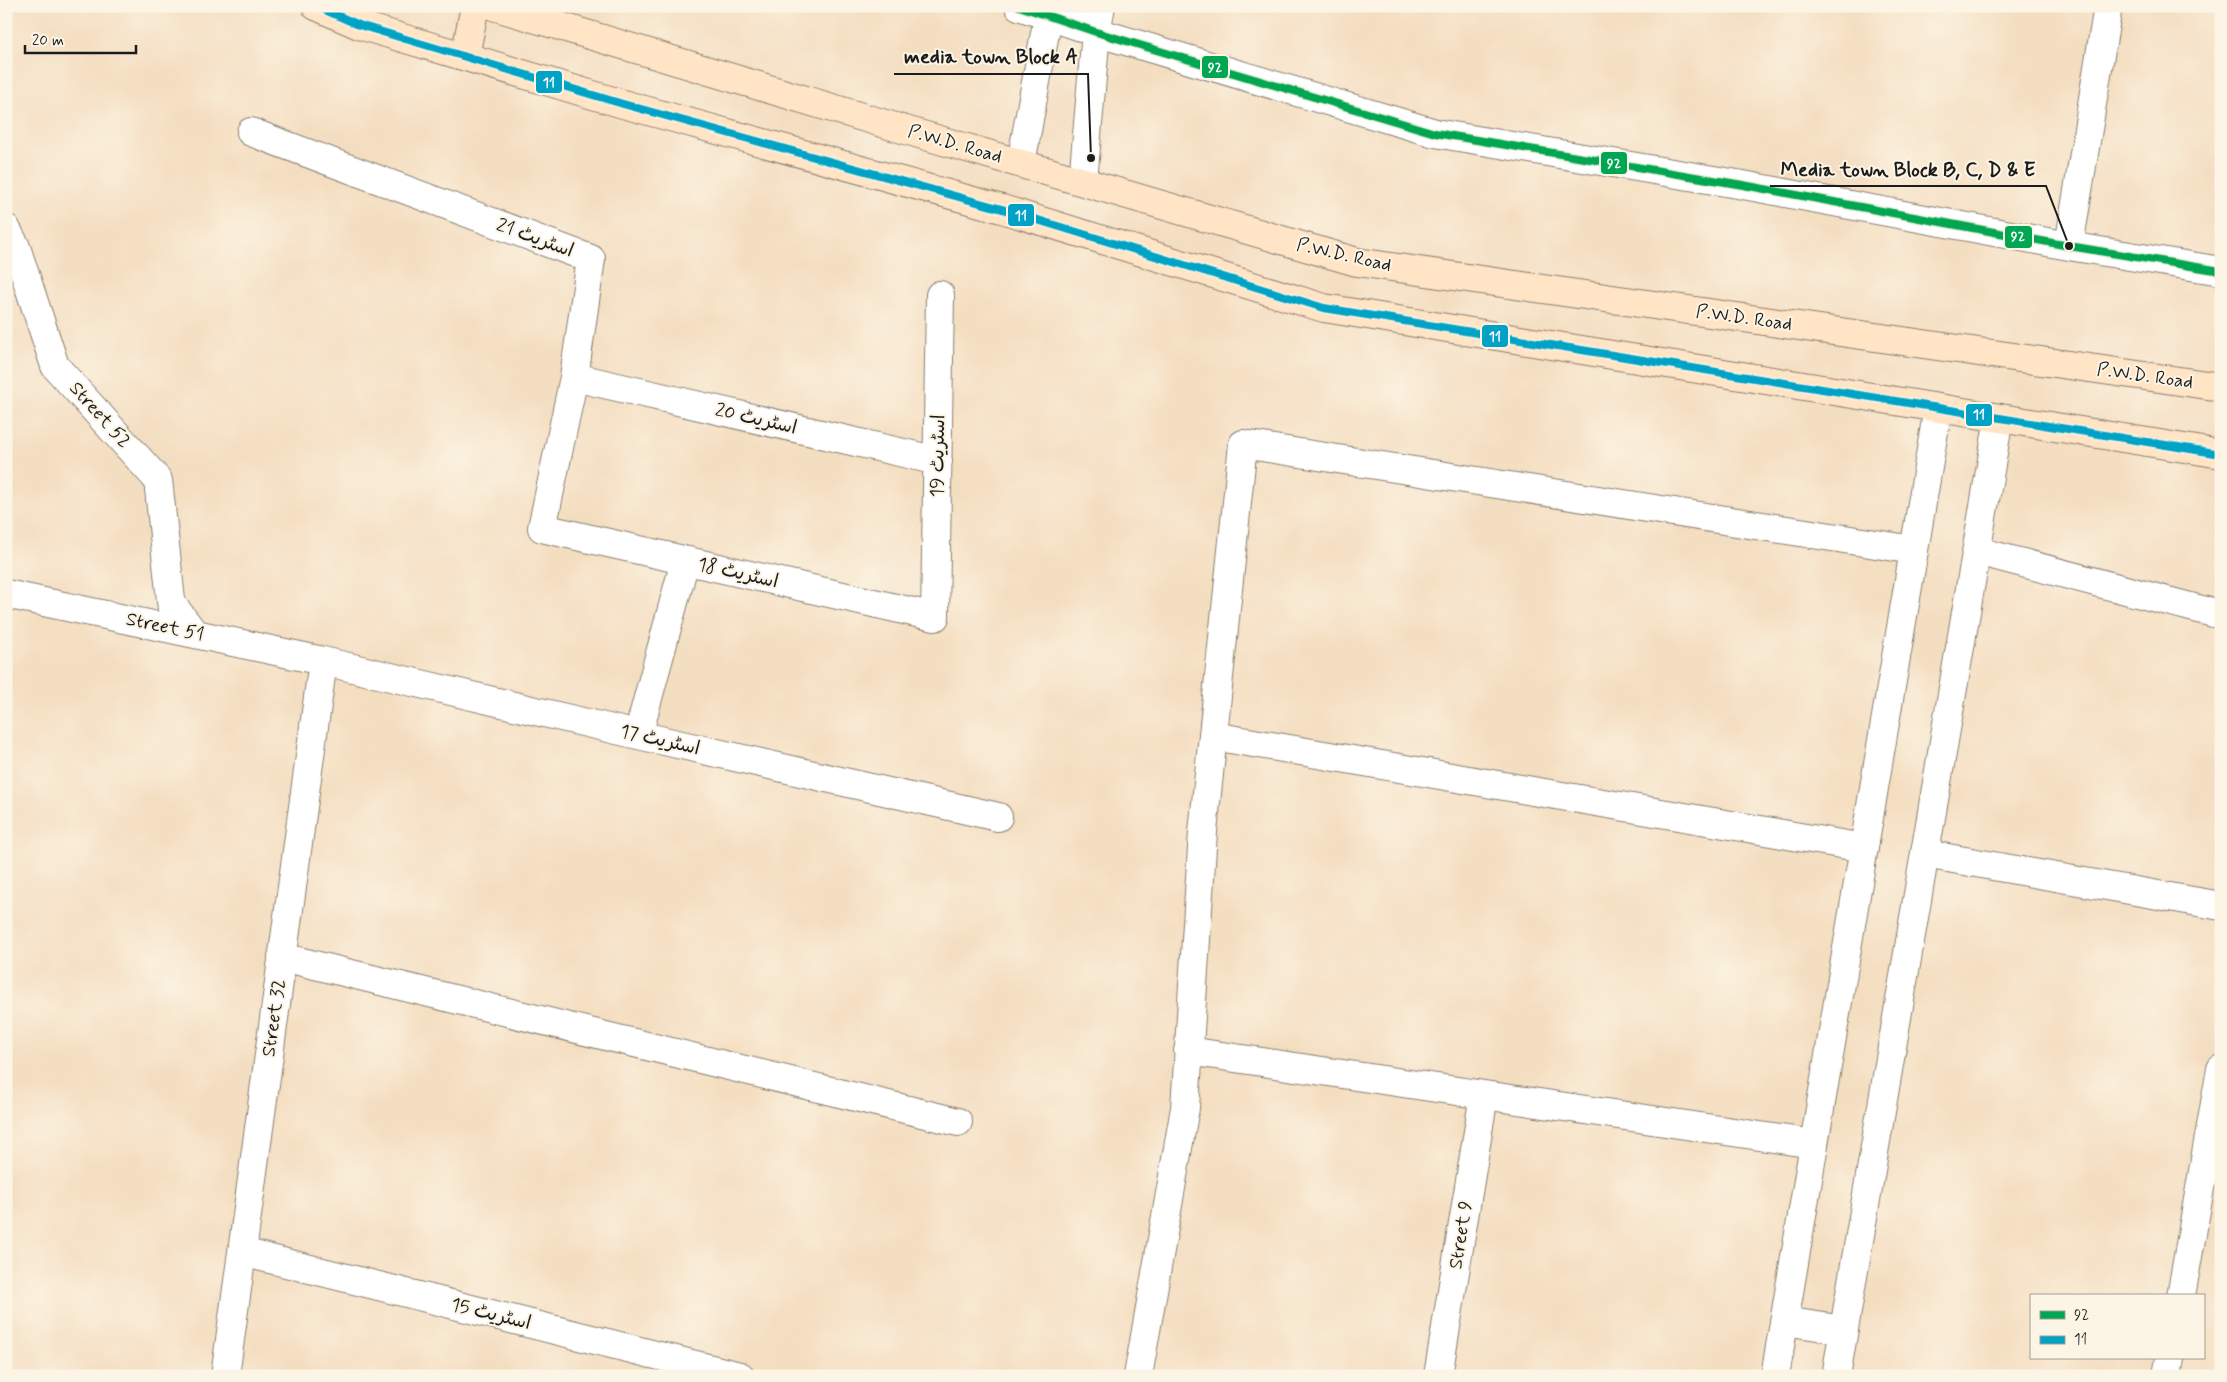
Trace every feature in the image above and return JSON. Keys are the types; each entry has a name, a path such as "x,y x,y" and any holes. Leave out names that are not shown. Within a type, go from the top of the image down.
{"main road":[{"path":"316,6 359,25 623,104 1002,209 1324,308 2221,454"},
{"path":"465,56 474,6"},
{"name":"P.W.D. Road","path":"493,6 902,129 1357,262 2221,387"}],"street":[{"path":"1019,6 1098,19 1435,133 1743,185 2068,246 2221,270"},
{"path":"2068,246 2108,6"},
{"path":"1021,163 1049,11"},
{"path":"1083,181 1098,19"},
{"name":"اسٹریٹ 21","path":"251,132 591,259 574,377 542,528"},
{"name":"Street 52","path":"6,228 16,247 55,366 158,480 174,628 194,633"},
{"name":"اسٹریٹ 19","path":"935,617 940,295"},
{"name":"اسٹریٹ 20","path":"574,377 938,461"},
{"path":"1775,1376 1938,408"},
{"path":"1836,1376 1999,418"},
{"path":"1138,1376 1185,1108 1203,832 1243,444 1914,550"},
{"name":"اسٹریٹ 18","path":"542,528 935,617"},
{"path":"1977,551 2221,615"},
{"path":"638,735 685,561"},
{"name":"Street 51","path":"6,594 323,660"},
{"name":"اسٹریٹ 17","path":"323,660 638,735 998,817"},
{"name":"Street 32","path":"225,1376 323,660"},
{"path":"1213,736 1864,848"},
{"path":"1925,854 2221,906"},
{"path":"282,957 958,1122"},
{"path":"1188,1051 1814,1144"},
{"path":"2181,1294 2221,1069"},
{"name":"Street 9","path":"1438,1376 1484,1095"},
{"name":"اسٹریٹ 15","path":"242,1252 740,1376"},
{"path":"1784,1321 1844,1330"},
{"path":"2166,1376 2170,1360"}],"transit line":[{"name":"11","path":"316,6 359,25 623,104 1002,209 1324,308 2221,454"},
{"name":"92","path":"1019,6 1096,32 1435,133 1743,185 2069,246 2221,271"}],"place":[{"name":"media town Block A","path":"1091,158"},
{"name":"Media town Block B, C, D & E","path":"2069,246"}]}
